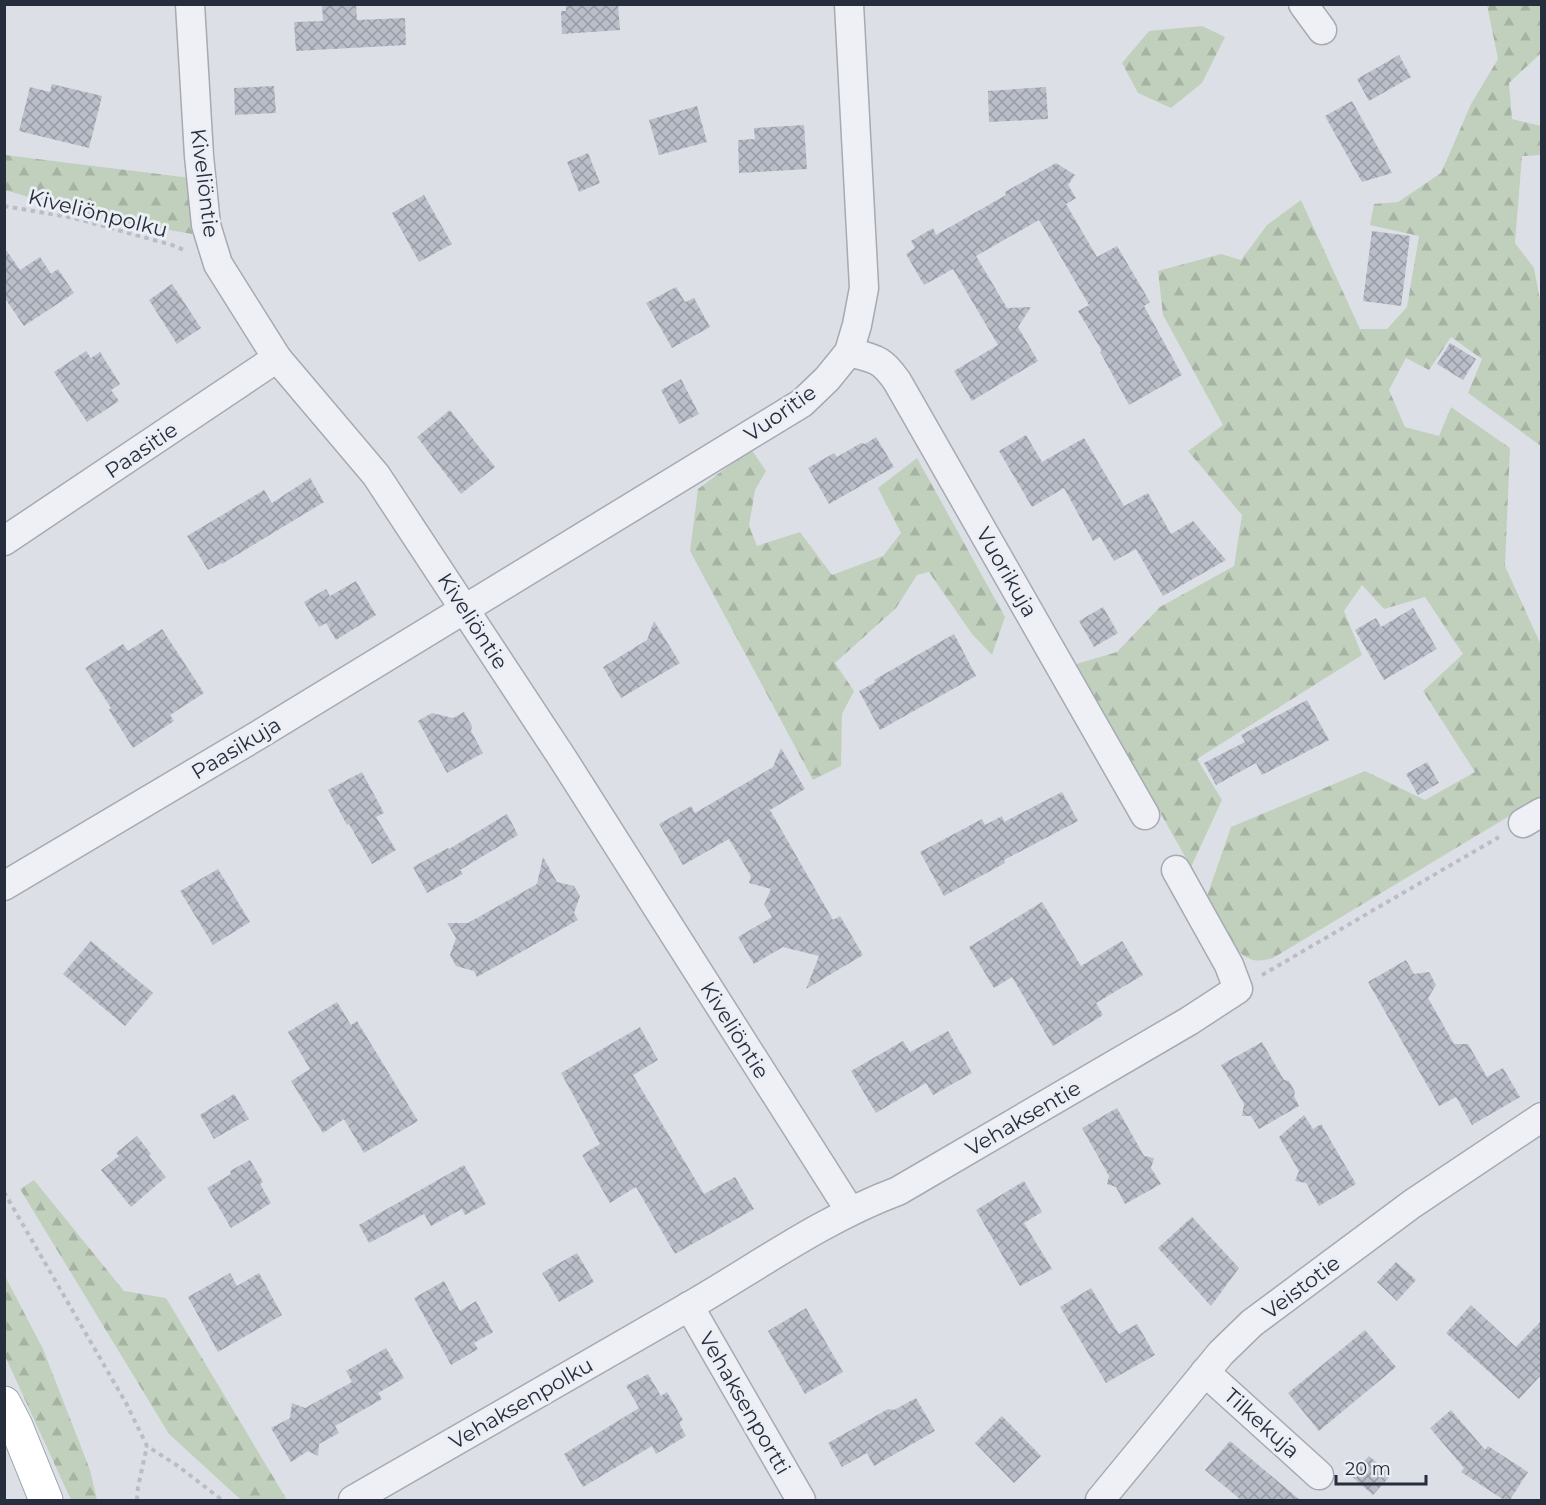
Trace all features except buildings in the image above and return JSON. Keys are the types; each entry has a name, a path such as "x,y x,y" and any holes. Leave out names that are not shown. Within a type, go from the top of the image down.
{"main road":[{"path":"4,1403 16,1426 46,1500"}],"street":[{"name":"Kiveliöntie","path":"190,4 199,156 206,225 218,264 277,358 376,475 576,779 850,1211"},
{"name":"Vuoritie","path":"465,609 802,403 827,379 849,352 864,288 849,4"},
{"path":"1303,4 1322,30"},
{"name":"Vuorikuja","path":"849,352 877,359 897,381 1145,815"},
{"name":"Paasitie","path":"4,541 277,358"},
{"name":"Paasikuja","path":"4,886 465,609"},
{"path":"1176,870 1229,965 1238,988"},
{"name":"Vehaksentie","path":"689,1306 850,1211 898,1191 1189,1021 1238,988"},
{"name":"Veistotie","path":"1100,1500 1221,1353 1252,1323 1412,1204 1542,1117"},
{"name":"Vehaksenpolku","path":"353,1500 689,1306"},
{"name":"Vehaksenportti","path":"689,1306 801,1500"},
{"name":"Tilkekuja","path":"1205,1372 1319,1475"}],"path":[{"name":"Kiveliönpolku","path":"4,206 74,219 139,236 172,245 218,264"},
{"path":"1238,988 1532,818"},
{"path":"4,1192 126,1403 147,1446 178,1466 222,1500"},
{"path":"137,1500 147,1446"}],"green space":[{"path":"1487,5 1541,5 1541,53 1509,83 1512,119 1541,126 1541,155 1522,156 1515,243 1534,268 1541,306 1541,446 1468,393 1482,359 1451,337 1429,370 1406,358 1389,390 1405,427 1439,436 1451,407 1510,448 1505,566 1541,645 1541,797 1273,958 1252,960 1240,953 1207,896 1231,827 1365,771 1425,800 1475,772 1423,691 1463,654 1425,597 1384,609 1362,585 1344,611 1362,655 1197,759 1222,800 1191,867 1076,664 1117,652 1160,607 1234,566 1242,515 1188,451 1223,425 1163,315 1158,271 1221,254 1241,260 1267,225 1301,200 1360,329 1387,329 1407,307 1419,236 1370,225 1374,204 1398,202 1441,173 1471,104 1498,59"},
{"path":"1202,26 1225,37 1202,83 1171,108 1138,93 1122,63 1149,31"},
{"path":"5,155 191,178 192,234 92,216 5,190"},
{"path":"751,449 766,471 755,490 749,526 757,546 800,532 832,575 883,556 901,533 878,488 917,458 1005,617 992,655 972,634 929,572 917,575 896,608 835,663 854,691 842,714 841,766 813,780 690,551 698,489"},
{"path":"34,1180 124,1291 166,1298 287,1500 241,1500 169,1434 20,1189"},
{"path":"5,1276 43,1349 90,1470 97,1500 71,1500 5,1356"}]}
